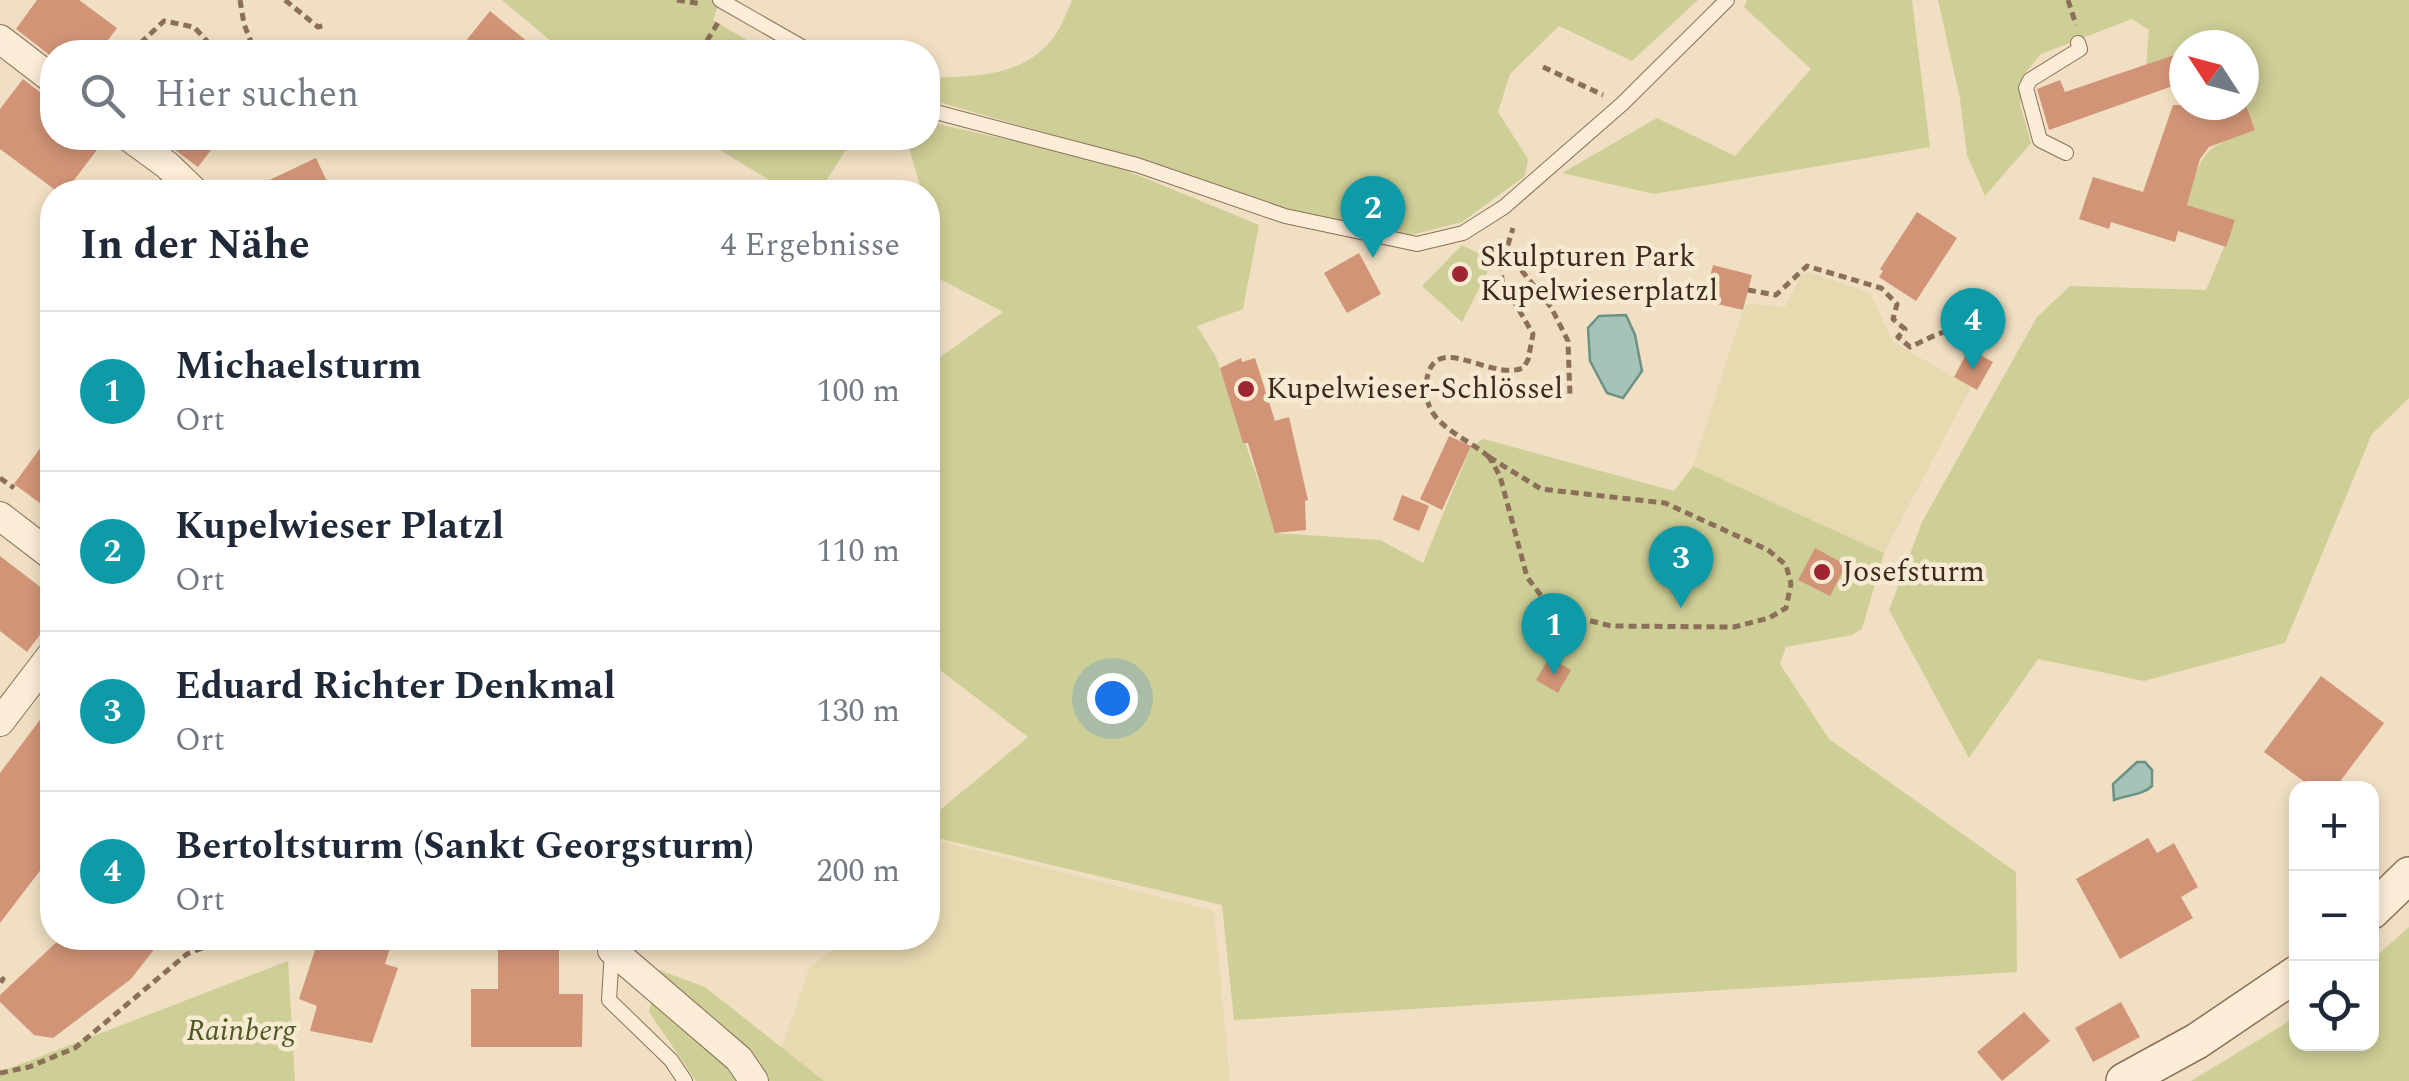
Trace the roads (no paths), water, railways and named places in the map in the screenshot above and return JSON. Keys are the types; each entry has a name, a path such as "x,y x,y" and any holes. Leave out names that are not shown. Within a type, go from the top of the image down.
{"street":[{"path":"0,39 40,70"},
{"path":"146,150 183,180"},
{"path":"0,516 40,547"},
{"path":"0,722 40,670"},
{"path":"2379,904 2409,875"},
{"path":"612,950 738,1059 754,1081"},
{"path":"2124,1081 2196,1041 2289,979"}],"lane":[{"path":"720,0 791,40"},
{"path":"940,113 1137,165 1284,216 1416,244 1463,233 1504,207 1622,104 1728,0"},
{"path":"2066,152 2040,140 2026,88 2030,80 2080,49 2078,42"},
{"path":"612,950 609,1000 671,1060 685,1081"}],"place":[{"name":"Kupelwieser Platzl","path":"1373,258"},
{"name":"Skulpturen Park Kupelwieserplatzl","path":"1460,274"},
{"name":"Bertoltsturm (Sankt Georgsturm)","path":"1973,370"},
{"name":"Kupelwieser-Schlössel","path":"1246,389"},
{"name":"Josefsturm","path":"1822,572"},
{"name":"Eduard Richter Denkmal","path":"1681,608"},
{"name":"Michaelsturm","path":"1554,675"}],"park label":[{"name":"Rainberg","path":"241,1031"}]}
